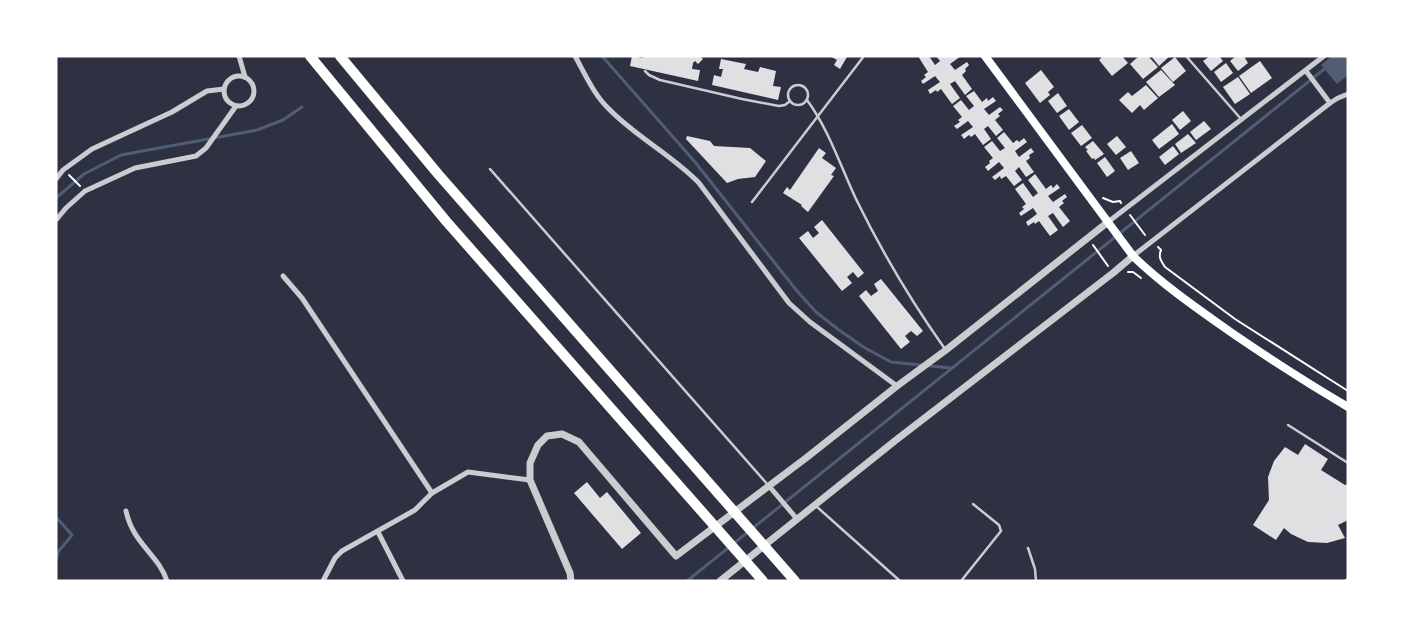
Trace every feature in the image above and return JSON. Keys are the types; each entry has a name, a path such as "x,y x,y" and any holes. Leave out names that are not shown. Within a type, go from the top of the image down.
{"highway":[{"path":"310,56 446,222 760,578"},
{"path":"340,56 438,174 795,581"}],"main road":[{"path":"985,56 1131,254 1156,278 1217,322 1348,407"}],"street":[{"path":"56,220 84,191 135,168 196,156 206,148 236,106 246,104 253,97 254,88 252,83 245,77 238,56"},
{"path":"575,56 596,92 608,108 685,170 699,184 789,303 810,322 896,386"},
{"path":"571,581 570,573 530,480 530,463 538,445 547,436 562,434 579,442 676,556 896,386 938,357 1108,222 1324,56"},
{"path":"1306,71 1330,103"},
{"path":"236,106 226,98 225,85 231,78 236,76 245,77"},
{"path":"56,179 63,170 92,149 172,112 207,91 224,89"},
{"path":"720,581 1131,254 1152,242 1330,103 1348,94"},
{"path":"283,276 302,298 432,493"},
{"path":"323,581 338,553 415,510 432,493 468,472 530,480"},
{"path":"769,486 797,519"},
{"path":"126,511 133,533 162,570 167,581"},
{"path":"378,532 403,581"}],"lane":[{"path":"752,202 864,56"},
{"path":"1186,56 1242,119"},
{"path":"645,71 660,80 750,101 779,106 785,105 790,101"},
{"path":"796,84 806,87 808,94 806,100 798,105 790,101 788,91 796,84"},
{"path":"806,100 818,116 880,248 913,303 946,350"},
{"path":"490,170 769,486"},
{"path":"1288,425 1348,463"},
{"path":"961,581 1001,531 999,525 973,504"},
{"path":"815,505 900,581"},
{"path":"1028,548 1035,569 1036,581"}],"path":[{"path":"69,176 80,186"},
{"path":"1132,217 1146,236 1161,250 1159,254 1160,261 1165,267 1235,319 1348,391"},
{"path":"1093,245 1110,268"}],"water":[{"path":"1332,56 1348,56 1348,75 1337,84 1321,65"}],"building":[{"path":"632,56 643,58 643,56 700,56 703,59 698,64 695,61 693,63 692,69 700,70 698,81 630,66"},
{"path":"830,56 847,57 840,69 834,65 837,60"},
{"path":"918,56 929,56 935,65 940,61 936,56 961,56 950,64 955,70 967,62 969,65 962,75 972,89 965,95 955,81 950,84 960,98 952,104 941,89 930,94 928,90 940,82 935,76 923,84 921,81 928,72"},
{"path":"1103,56 1122,56 1128,63 1112,76 1099,60"},
{"path":"1139,56 1148,56 1158,67 1143,79 1130,64"},
{"path":"1151,56 1170,56 1159,66"},
{"path":"1210,56 1219,56 1223,61 1211,71 1203,61"},
{"path":"1236,56 1247,56 1245,58 1248,63 1238,71 1230,61"},
{"path":"1175,57 1186,71 1173,82 1161,68"},
{"path":"721,59 746,64 744,69 758,72 760,67 776,71 773,86 781,87 778,100 712,85 714,75 721,77 723,69 719,69"},
{"path":"1260,61 1272,78 1251,93 1239,76"},
{"path":"1226,63 1233,73 1221,82 1214,72"},
{"path":"1041,70 1054,87 1048,92 1050,95 1040,103 1025,83"},
{"path":"1161,70 1175,85 1159,97 1146,82"},
{"path":"1238,77 1250,94 1235,104 1223,87"},
{"path":"1146,85 1158,98 1144,110 1140,105 1132,113 1119,100 1128,92 1132,96"},
{"path":"974,91 982,102 987,98 988,101 993,97 996,101 984,109 989,115 1000,107 1003,110 995,120 1003,130 996,136 988,126 984,129 991,139 983,145 975,134 971,137 969,135 964,139 961,135 973,127 968,121 957,129 954,126 960,122 958,120 962,117 953,106 961,100 969,110 974,106 966,96"},
{"path":"1058,93 1067,106 1057,113 1048,101"},
{"path":"1069,109 1079,122 1069,130 1059,116"},
{"path":"1183,111 1191,121 1180,130 1172,120"},
{"path":"1204,121 1211,129 1196,140 1190,132"},
{"path":"1172,124 1179,134 1159,149 1152,140"},
{"path":"1082,125 1092,138 1081,146 1071,133"},
{"path":"1004,132 1013,143 1017,140 1019,142 1024,138 1027,142 1015,151 1019,157 1031,148 1034,152 1029,155 1030,158 1026,161 1034,172 1026,177 1019,167 1015,171 1022,180 1014,186 1006,176 1001,179 1000,176 995,180 992,177 1004,168 999,162 988,171 985,167 993,158 984,147 992,141 1000,151 1005,148 997,138"},
{"path":"1188,134 1196,143 1181,153 1175,144"},
{"path":"687,136 710,141 714,146 750,148 766,161 755,177 738,179 727,183 686,139"},
{"path":"1117,136 1126,147 1116,155 1107,144"},
{"path":"1093,141 1104,154 1095,160 1094,158 1092,159 1085,147"},
{"path":"1173,146 1179,154 1165,165 1159,157"},
{"path":"819,148 826,153 822,158 836,168 831,175 834,176 808,212 802,205 783,193 787,187 790,190"},
{"path":"1131,151 1139,163 1128,170 1120,158"},
{"path":"1105,157 1115,171 1107,177 1097,163"},
{"path":"1035,174 1046,189 1051,185 1053,188 1057,184 1060,188 1048,196 1053,202 1065,194 1067,197 1059,207 1070,221 1063,227 1053,213 1048,216 1058,230 1050,236 1039,221 1028,226 1026,222 1037,214 1033,208 1021,216 1019,213 1026,204 1015,189 1023,183 1033,197 1038,193 1028,180"},
{"path":"822,220 864,273 858,278 853,272 847,277 852,283 842,291 799,238 808,231 813,238 819,233 814,227"},
{"path":"881,279 923,331 917,336 911,331 905,336 910,342 901,349 859,296 866,290 871,296 878,291 874,284"},
{"path":"1305,444 1328,459 1321,470 1345,485 1348,484 1348,520 1338,525 1345,538 1327,543 1308,542 1291,534 1284,528 1276,540 1253,525 1269,500 1268,477 1274,461 1285,447 1298,455"},
{"path":"587,482 600,498 607,492 641,533 622,549 574,493"}],"waterway":[{"path":"602,56 695,162 797,291 816,312 865,348 891,362 951,368"},
{"path":"687,581 1328,66"},
{"path":"56,198 84,174 121,155 257,130 283,120 302,107"},
{"path":"56,517 72,535 58,552 56,560"}]}
